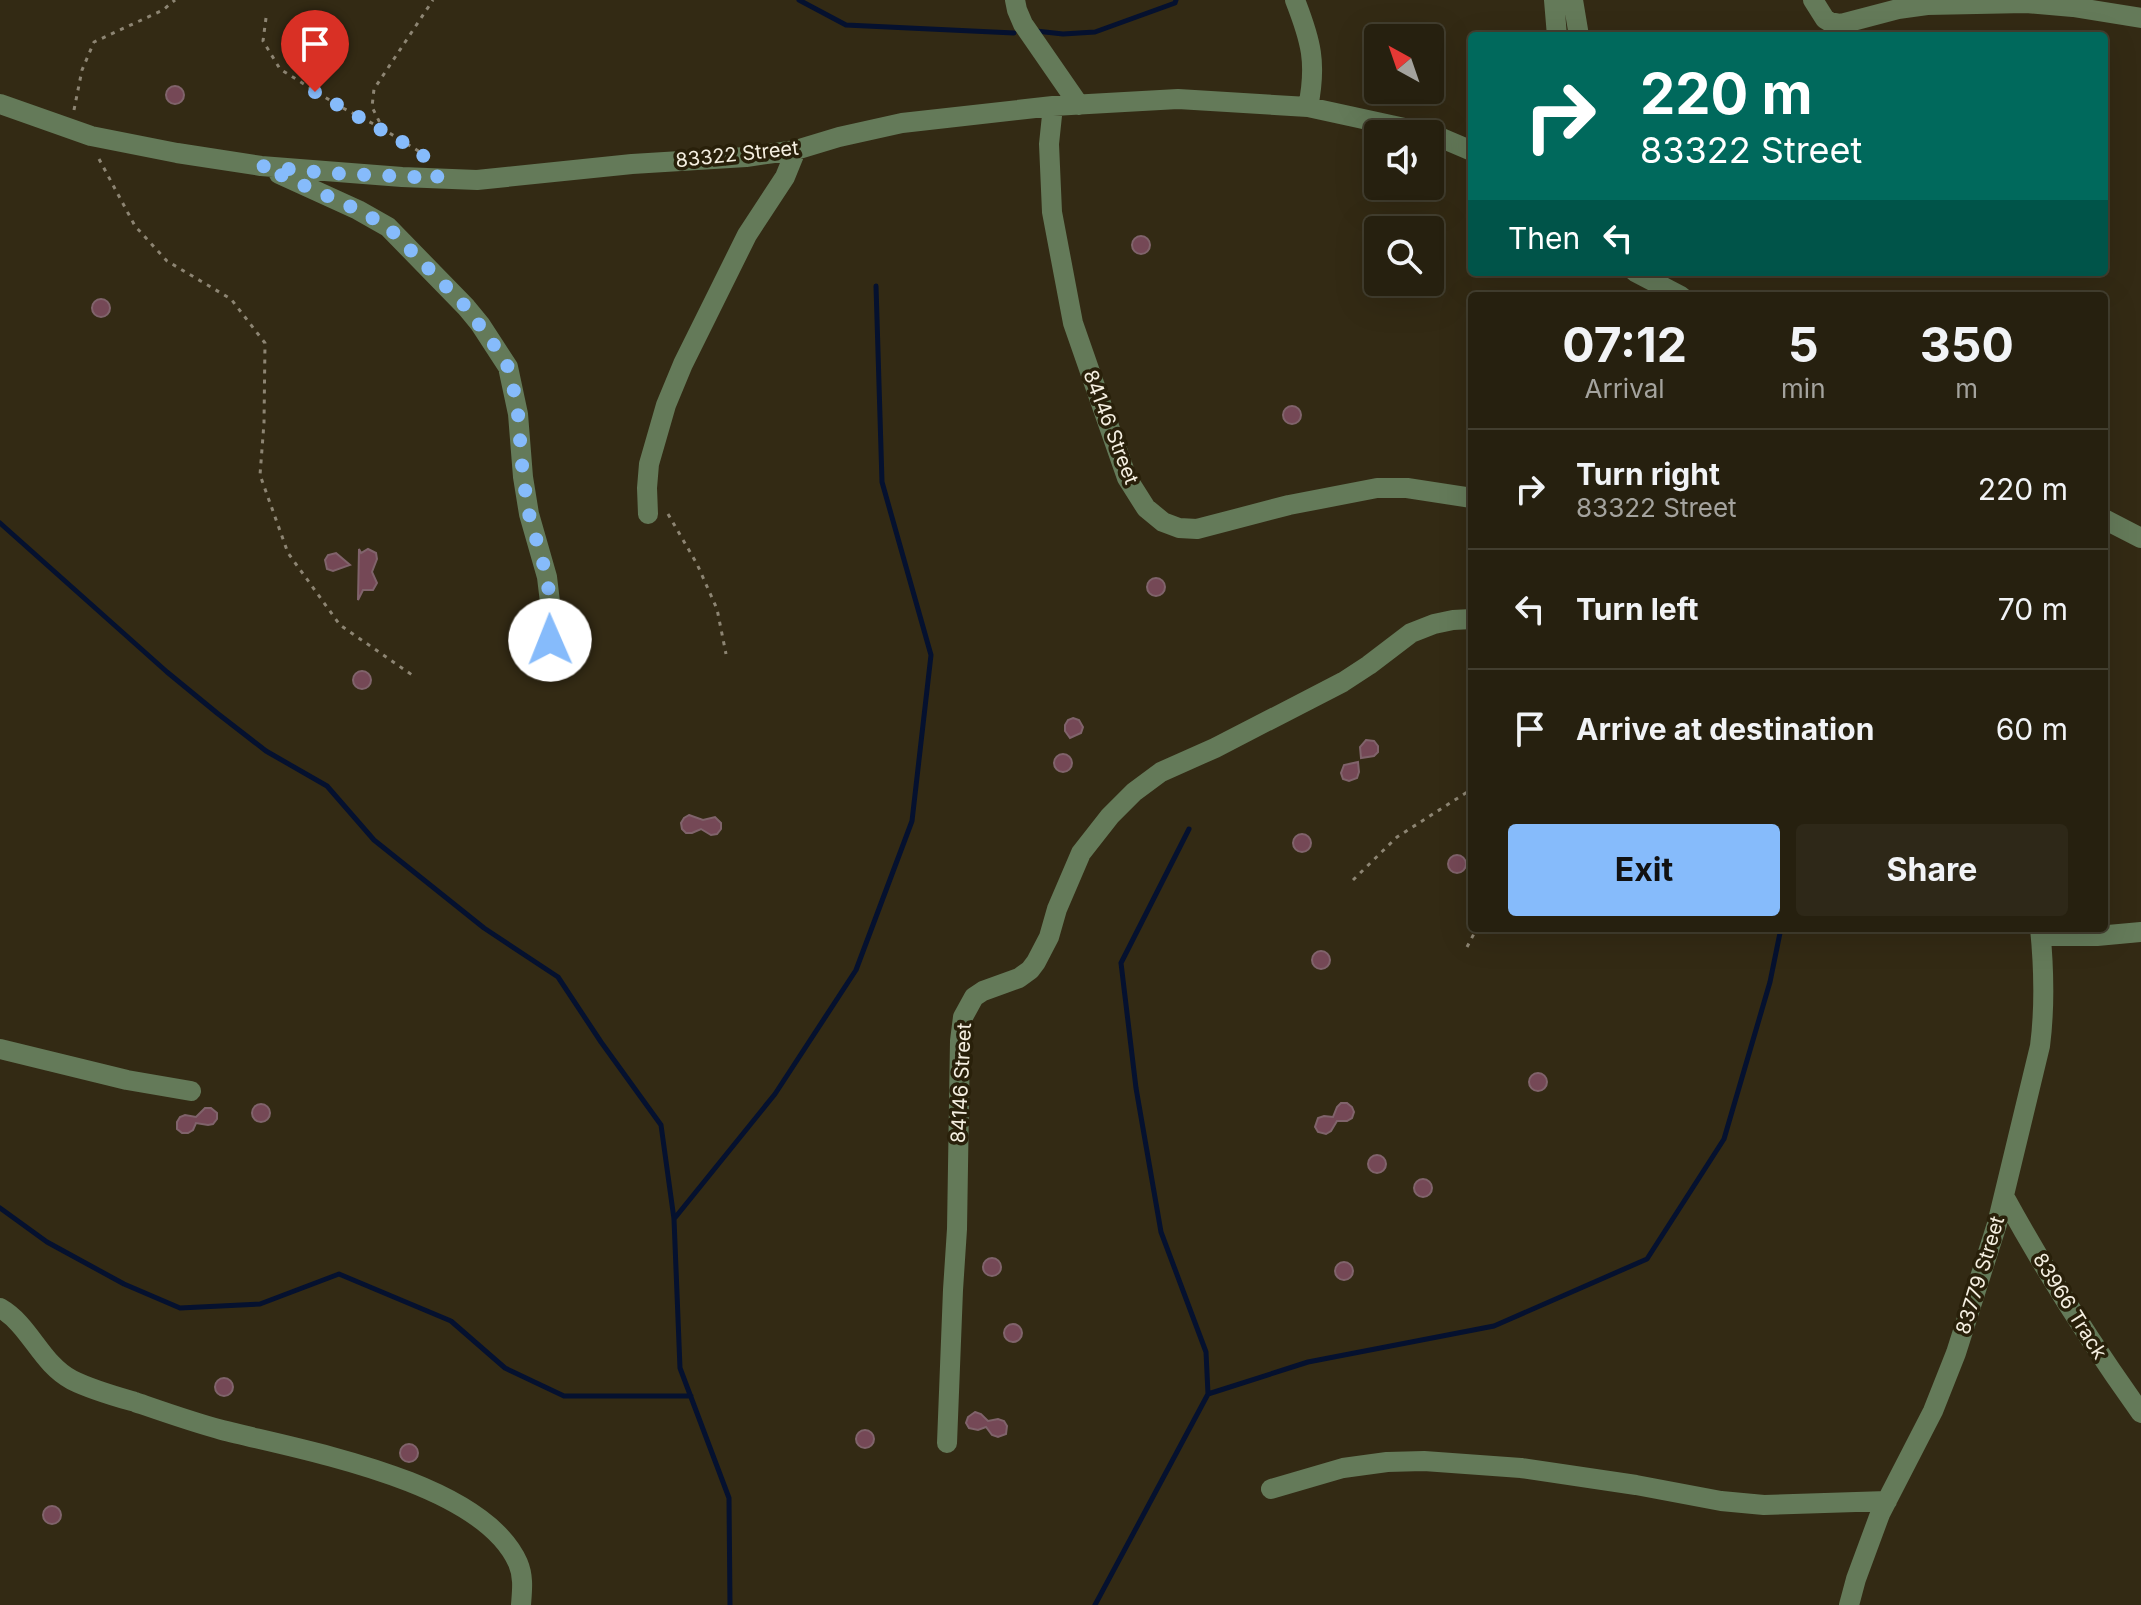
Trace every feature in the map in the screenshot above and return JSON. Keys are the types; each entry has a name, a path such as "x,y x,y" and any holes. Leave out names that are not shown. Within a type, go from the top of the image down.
{"street":[{"path":"1015,0 1023,24 1079,105"},
{"path":"1295,0 1312,52 1314,70 1308,107"},
{"path":"1554,0 1557,32"},
{"path":"1573,0 1578,32"},
{"path":"1813,0 1825,19 1841,24 1927,5 2026,3 2141,18"},
{"name":"83322 Street","path":"0,104 78,132 177,153 325,173 477,180 632,164 746,157 796,150 902,123 1053,106 1178,99 1308,107 1432,134 1468,149"},
{"name":"84146 Street","path":"1053,106 1049,144 1052,212 1073,323 1127,478 1146,508 1163,522 1179,528 1197,529 1289,505 1377,488 1407,488 1468,497"},
{"path":"648,514 649,464 683,364 747,235 785,177 796,150"},
{"path":"261,166 388,227 466,307 508,367 518,414 529,514 547,577 552,619 550,640"},
{"path":"1643,276 1673,292"},
{"path":"2108,521 2141,538"},
{"name":"84146 Street","path":"947,1443 957,1229 960,1041 963,1017 974,997 1019,978 1030,970 1049,937 1057,909 1081,853 1110,816 1147,781 1343,682 1411,633 1434,624 1468,619"},
{"path":"2041,932 2097,936 2141,932"},
{"name":"83779 Street","path":"1849,1605 1887,1501 1933,1411 1956,1353 2004,1196 2042,1034 2044,983 2041,932"},
{"path":"0,1049 127,1080 191,1091"},
{"name":"83966 Track","path":"2004,1196 2048,1271 2131,1384 2141,1413"},
{"path":"0,1308 22,1327 53,1366 73,1381 180,1419 370,1468 444,1496 486,1525 504,1542 518,1564 522,1579 521,1605"},
{"path":"1271,1489 1343,1468 1424,1461 1521,1468 1721,1501 1764,1505 1887,1501"}],"path":[{"path":"175,0 163,10 94,42 82,70 78,132 135,226 167,261 231,299 265,343 260,475 288,553 340,625 415,677"},
{"path":"383,129 372,107 374,89 433,0"},
{"path":"266,18 263,41 280,69 420,152 438,178"},
{"path":"647,480 697,564 717,609 726,654"},
{"path":"1353,880 1397,837 1468,792"},
{"path":"1467,947 1475,932"}],"building":[{"path":"175,86 184,95 175,104 166,95"},
{"path":"1141,236 1150,245 1141,254 1132,245"},
{"path":"101,299 110,308 101,317 92,308"},
{"path":"1292,406 1301,415 1292,424 1283,415"},
{"path":"359,549 361,553 368,549 376,553 372,572 377,583 373,590 363,590 358,600"},
{"path":"336,553 350,565 333,571 327,569 325,560 328,555"},
{"path":"1156,578 1165,587 1156,596 1147,587"},
{"path":"362,671 371,680 362,689 353,680"},
{"path":"1073,718 1079,720 1083,727 1081,733 1070,738 1065,725"},
{"path":"1366,740 1374,741 1378,752 1374,756 1361,758 1360,747"},
{"path":"1063,754 1072,763 1063,772 1054,763"},
{"path":"1358,762 1357,778 1349,781 1343,779 1341,773 1344,765"},
{"path":"689,815 703,820 715,817 721,823 721,829 711,835 701,829 686,833 681,823"},
{"path":"1302,834 1311,843 1302,852 1293,843"},
{"path":"1457,855 1466,864 1457,873 1448,864"},
{"path":"1321,951 1330,960 1321,969 1312,960"},
{"path":"1538,1073 1547,1082 1538,1091 1529,1082"},
{"path":"1341,1103 1352,1107 1352,1118 1337,1121 1326,1134 1318,1132 1315,1127 1318,1118 1333,1117"},
{"path":"261,1104 270,1113 261,1122 252,1113"},
{"path":"205,1108 217,1113 213,1124 196,1123 188,1133 177,1129 180,1117 196,1117"},
{"path":"1377,1155 1386,1164 1377,1173 1368,1164"},
{"path":"1423,1179 1432,1188 1423,1197 1414,1188"},
{"path":"992,1258 1001,1267 992,1276 983,1267"},
{"path":"1344,1262 1353,1271 1344,1280 1335,1271"},
{"path":"1013,1324 1022,1333 1013,1342 1004,1333"},
{"path":"224,1378 233,1387 224,1396 215,1387"},
{"path":"975,1412 988,1421 1004,1421 1006,1434 998,1437 986,1427 978,1430 969,1428 966,1423 968,1417"},
{"path":"865,1430 874,1439 865,1448 856,1439"},
{"path":"409,1444 418,1453 409,1462 400,1453"},
{"path":"52,1506 61,1515 52,1524 43,1515"}],"waterway":[{"path":"799,0 846,25 1014,33"},
{"path":"1036,31 1063,34 1095,32 1175,3 1176,0"},
{"path":"674,1219 775,1094 856,970 912,821 931,655 882,482 876,286"},
{"path":"0,523 217,713 266,751 327,786 374,840 484,928 558,977 661,1125 674,1219 680,1368 729,1498 730,1605"},
{"path":"1189,829 1121,963 1136,1088 1161,1232 1206,1352 1208,1394"},
{"path":"1095,1605 1208,1394 1308,1362 1494,1326 1647,1259 1724,1139 1770,982 1780,932"},
{"path":"0,1208 47,1242 124,1284 180,1308 260,1304 339,1274 451,1321 505,1368 564,1396 691,1396"}],"route":[{"path":"315,92 420,152 438,178 325,173 261,166 302,183 388,227 466,307 508,367 518,414 529,514 547,577 552,619 550,640"}]}
